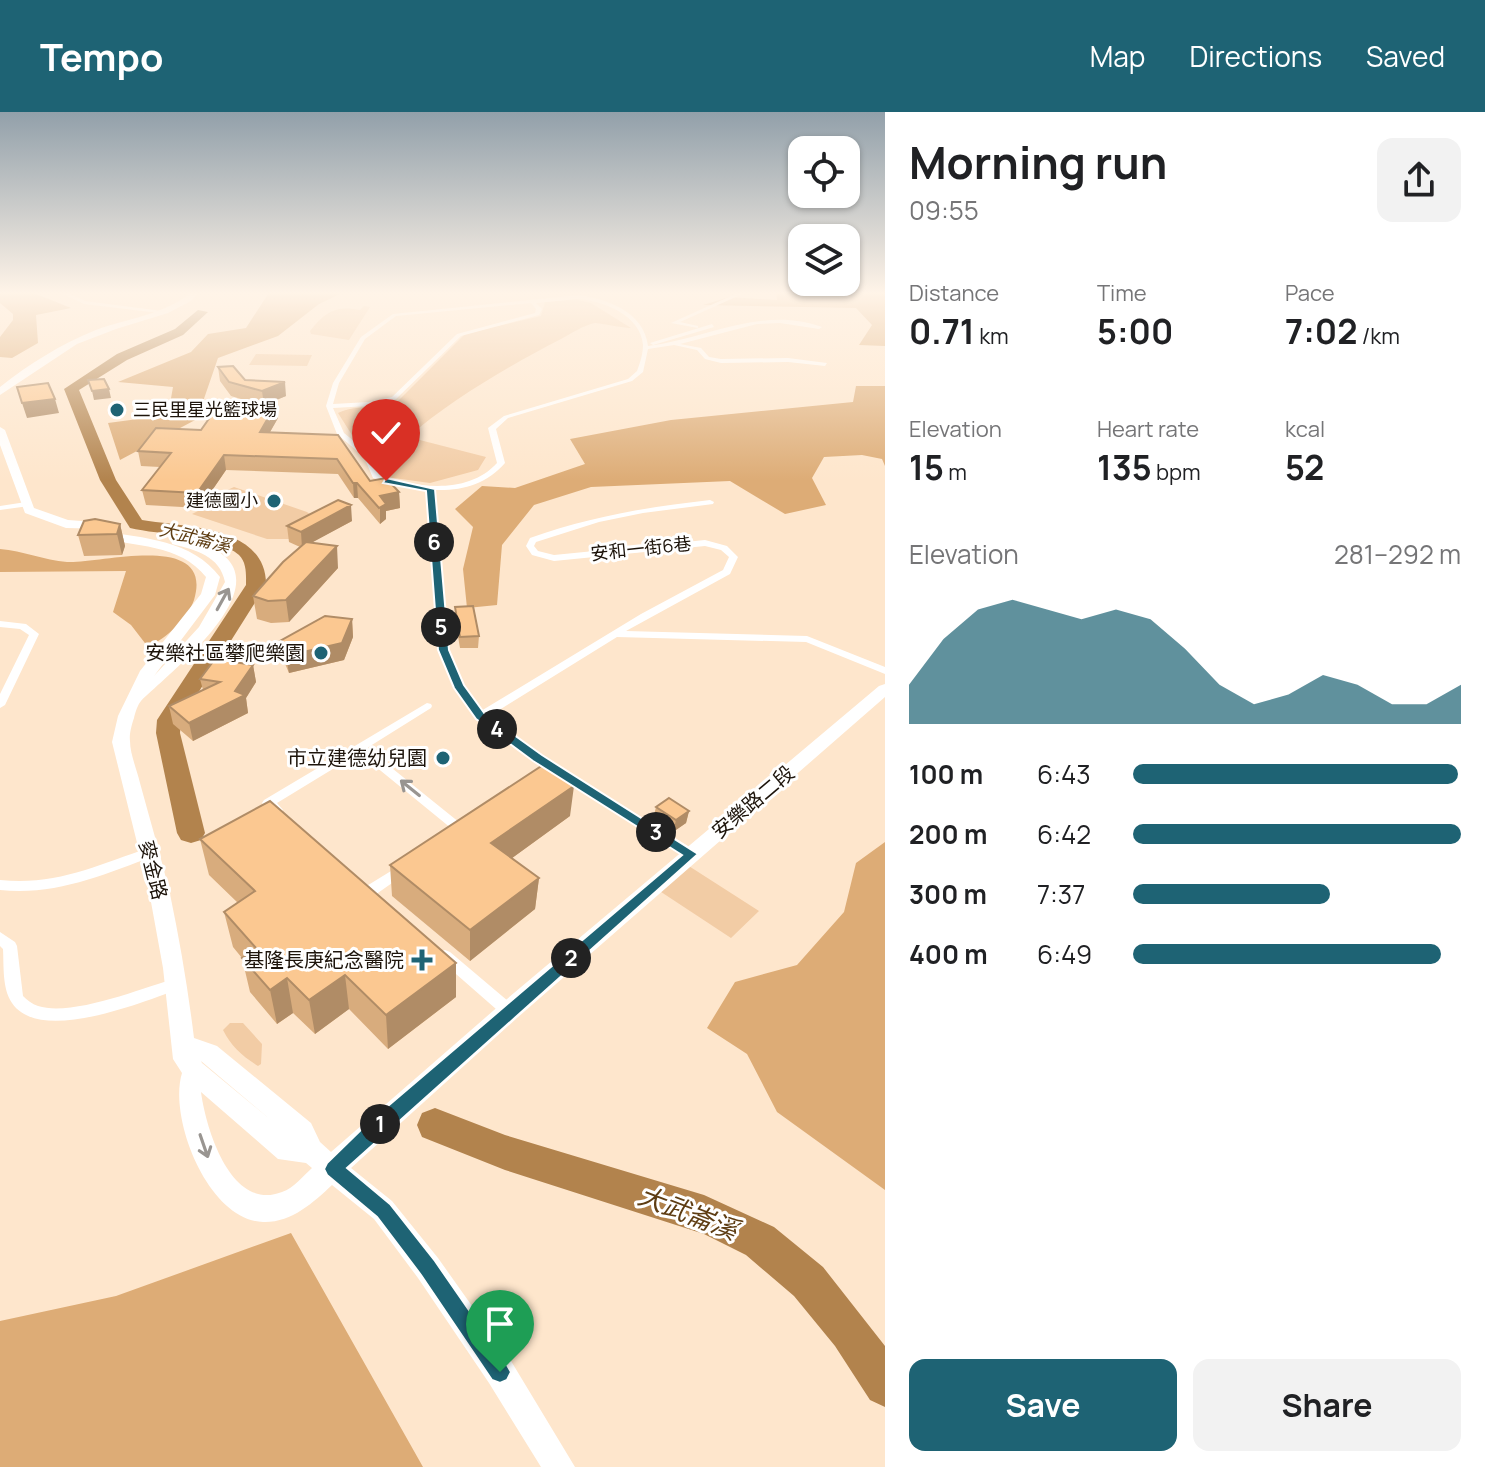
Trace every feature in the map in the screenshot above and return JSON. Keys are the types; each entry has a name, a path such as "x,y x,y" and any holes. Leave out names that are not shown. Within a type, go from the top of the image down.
{"street":[{"path":"0,392 60,354"},
{"path":"353,354 329,396 329,406 341,434 367,456 376,476 398,484 431,489 479,481 495,473 501,463 492,428 506,417 630,380 640,372 644,354"},
{"path":"329,406 369,404 394,398 438,354"},
{"path":"704,354 721,361 788,360 825,364"},
{"path":"0,430 26,504 0,508"},
{"path":"431,489 444,650 458,686 480,717 691,854"},
{"name":"安和一街6巷","path":"480,717 510,696 727,572 734,557 724,548 705,543 554,558 535,553 530,546 533,540 574,526 646,509 710,502"},
{"name":"麥金路","path":"26,504 38,516 84,527 108,526 202,547 223,561 231,573 232,582 226,597 202,632 169,673 136,699"},
{"name":"麥金路","path":"84,527 96,534 160,547 195,558 206,567 213,579 208,595 148,671 126,716 121,742 177,984 185,1059 194,1071"},
{"path":"0,624 23,626 34,634 0,705"},
{"path":"181,630 202,632"},
{"path":"616,634 807,639 885,671"},
{"name":"安樂路二段","path":"322,1160 375,1129 885,689"},
{"path":"291,822 268,803 427,706"},
{"path":"359,747 467,826 448,838"},
{"path":"544,777 556,769"},
{"path":"0,885 47,884 87,875 149,853"},
{"path":"370,892 422,856"},
{"path":"0,938 10,946 16,999 27,1011 42,1016 67,1016 177,984"},
{"path":"429,943 509,1011"},
{"path":"185,1045 209,1053 302,1131 322,1160 383,1210 428,1268 500,1372 559,1467"},
{"path":"194,1071 287,1150 322,1160 297,1199 276,1208 257,1208 235,1199 218,1179 205,1152 189,1092 194,1071"}],"shaded area":[{"path":"0,354 19,354 12,358 0,357"},
{"path":"186,354 228,354 218,358 197,419 120,460 108,423 168,415 173,387 118,382"},
{"path":"256,354 312,355 307,366 249,365"},
{"path":"445,354 532,354 443,409 408,437 486,457 478,470 430,483 386,477 374,457 357,443 338,413 397,402"},
{"path":"856,386 885,386 885,466 882,459 862,455 824,457 812,478 826,505 785,514 730,481 591,487 534,505 502,545 497,605 467,608 463,569 473,527 455,509 482,486 515,488 585,464 570,439 671,420 853,402"},
{"path":"234,487 311,515 293,539 267,539 192,514 210,498"},
{"path":"0,549 67,562 127,556 171,558 188,565 196,578 194,600 175,628 148,647 131,625 113,612 126,571 0,572"},
{"path":"885,842 885,1190 777,1112 747,1054 707,1028 735,982 797,965 844,912 856,863"},
{"path":"681,861 759,911 731,938 652,886"},
{"path":"230,1023 243,1023 262,1044 261,1064 258,1066 247,1058 230,1041 223,1030"},
{"path":"291,1233 423,1467 0,1467 0,1321 116,1296"}],"building":[{"path":"233,366 245,380 285,382 262,391 229,382 218,367"},
{"path":"104,379 109,389 92,391 88,380"},
{"path":"48,383 55,399 22,403 17,387"},
{"path":"220,403 276,404 260,432 338,435 370,481 386,478 399,492 380,496 386,504 379,508 357,483 353,483 337,459 224,455 197,493 142,490 171,453 138,451 156,428 201,430"},
{"path":"338,500 351,505 301,532 287,526"},
{"path":"95,519 120,524 117,534 78,535 84,521"},
{"path":"306,542 337,546 286,600 268,601 253,596 283,562"},
{"path":"473,606 479,636 460,637 455,607"},
{"path":"325,616 352,619 342,643 286,656 280,641"},
{"path":"215,659 253,665 235,691 245,695 189,723 169,706 220,682 200,679"},
{"path":"543,765 574,786 491,843 539,878 470,930 390,865"},
{"path":"669,798 689,811 676,820 656,807"},
{"path":"270,801 456,963 386,1015 345,975 309,1000 287,978 270,990 242,958 257,949 224,912 255,891 200,839"}],"waterway":[{"name":"大武崙溪","path":"128,354 71,389 117,497 136,524 224,541 245,551 255,567 256,585 169,720 168,733 191,833"},
{"name":"大武崙溪","path":"435,1125 505,1153 704,1214 760,1241 793,1267 823,1297 885,1385"}],"place":[{"name":"三民里星光籃球場","path":"117,410"},
{"name":"建德國小","path":"274,501"},
{"name":"安樂社區攀爬樂園","path":"321,653"},
{"name":"市立建德幼兒園","path":"443,758"},
{"name":"基隆長庚紀念醫院","path":"422,960"}],"route":[{"path":"386,481 431,489 444,650 458,686 480,717 537,758 691,854 375,1129 334,1169 383,1210 428,1268 500,1372"}]}
